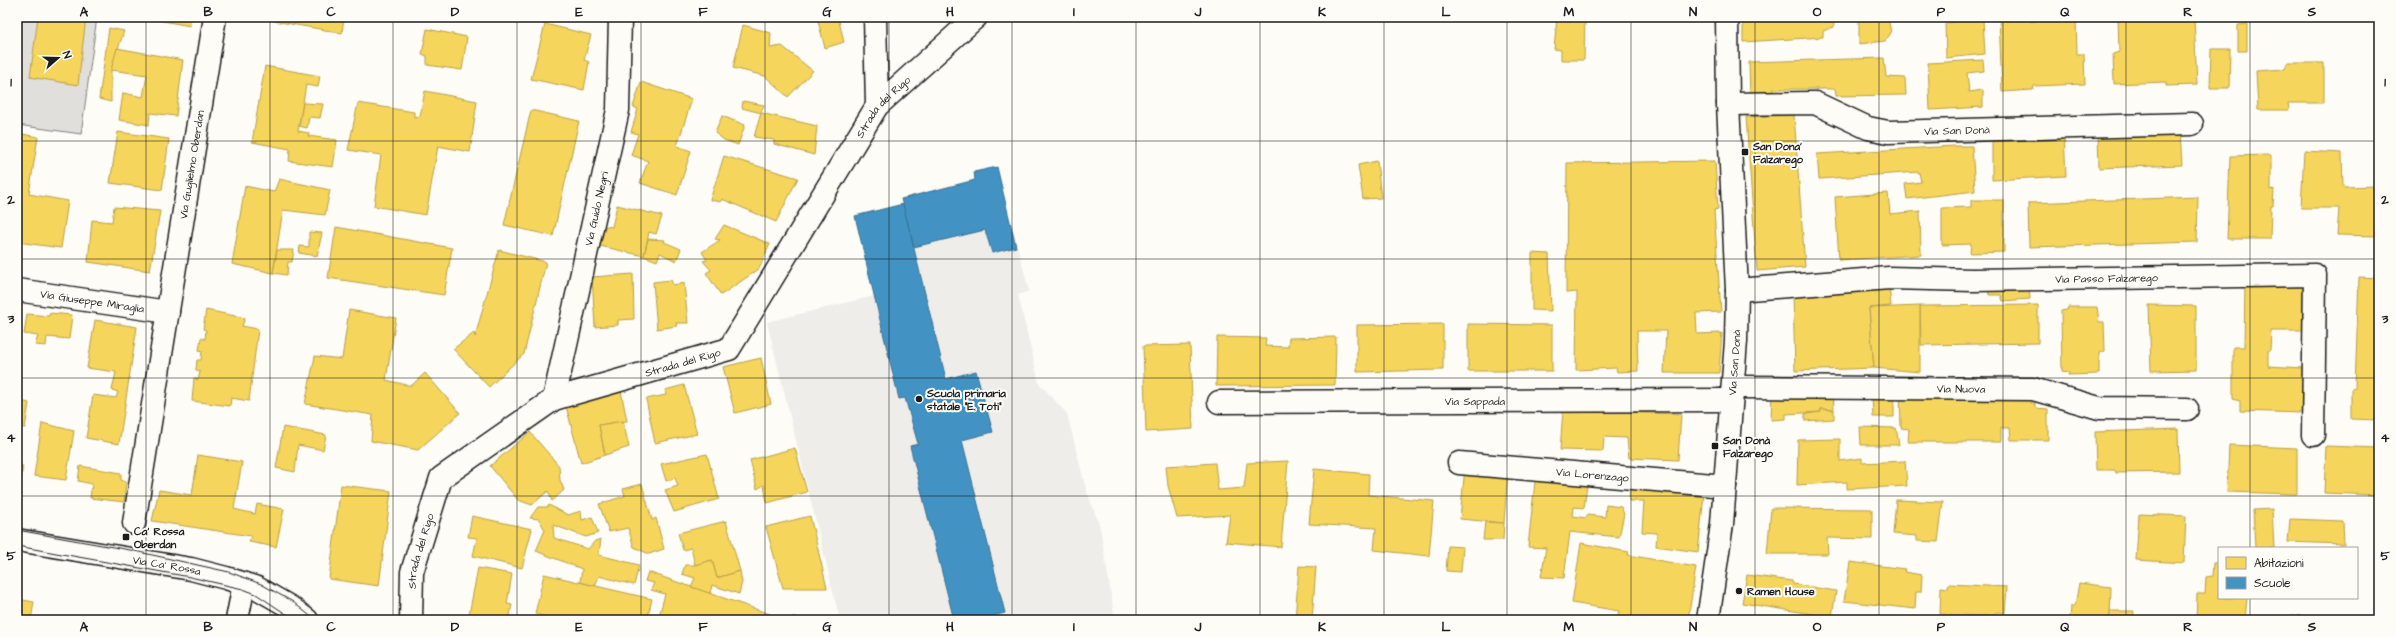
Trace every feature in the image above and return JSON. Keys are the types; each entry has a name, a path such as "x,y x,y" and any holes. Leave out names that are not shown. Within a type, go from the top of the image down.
{"street":[{"name":"Via Guglielmo Oberdan","path":"134,523 215,17"},
{"name":"Via Guido Negri","path":"554,399 618,110 620,17"},
{"path":"875,17 877,106"},
{"name":"Strada del Rigo","path":"411,620 412,572 441,478 554,399 729,349 877,106 976,17"},
{"name":"Via San Donà","path":"1708,620 1721,532 1732,394 1737,290 1728,104 1727,17"},
{"name":"Via San Donà","path":"1728,104 1815,103 1868,128 1888,132 2192,124"},
{"name":"Via Passo Falzarego","path":"1737,290 1889,278 1973,280 2315,275 2313,435"},
{"name":"Via Giuseppe Miraglia","path":"17,290 168,312"},
{"name":"Via Nuova","path":"1732,394 2033,389 2099,408 2187,409"},
{"name":"Via Sappada","path":"1219,402 1732,394"},
{"name":"Via Lorenzago","path":"1459,463 1725,486"},
{"name":"Via Ca' Rossa","path":"17,540 191,569 257,588 290,607 306,620"},
{"path":"237,620 244,584"}],"shaded area":[{"path":"17,17 97,17 81,134 17,125"},
{"name":"Scuola primaria statale \"E. Toti\"","path":"997,167 1029,291 1018,295 1039,383 1067,414 1086,489 1100,527 1115,620 840,620 767,322 874,296 855,216 903,205 901,199 975,180 974,172"}],"building: Abitazioni":[{"path":"38,17 86,17 78,85 30,77"},
{"path":"141,17 191,17 190,26"},
{"path":"275,17 344,17 342,33 274,21"},
{"path":"817,17 838,17 844,42 825,48"},
{"path":"1557,17 1585,17 1584,60 1561,60 1561,50 1554,49"},
{"path":"1743,17 1833,17 1834,27 1823,31 1823,37 1743,42"},
{"path":"1859,17 1888,17 1891,33 1885,41 1859,44"},
{"path":"1999,17 2030,17 2031,22 2040,20 2040,17 2076,17 2077,54 2084,54 2085,84 2034,86 2033,90 2002,92"},
{"path":"2118,17 2194,17 2197,85 2166,86 2166,82 2114,84 2113,54 2119,52"},
{"path":"1983,19 1985,54 1946,58 1945,23"},
{"path":"545,24 591,35 584,60 589,62 584,90 531,79"},
{"path":"2247,24 2247,51 2238,51 2238,25"},
{"path":"743,25 771,33 770,48 782,46 813,71 788,97 765,76 733,68"},
{"path":"109,28 124,31 111,70 111,102 99,99"},
{"path":"427,29 467,37 462,70 427,65 427,56 422,54"},
{"path":"117,48 183,60 176,116 150,113 149,125 119,120 123,93 143,97 147,75 111,70"},
{"path":"2211,49 2230,49 2229,88 2210,88"},
{"path":"1884,58 1886,77 1905,78 1906,95 1836,96 1835,89 1773,89 1774,96 1750,96 1749,62"},
{"path":"1983,60 1984,71 1967,73 1969,92 1983,90 1983,107 1930,110 1928,63"},
{"path":"2287,63 2324,63 2324,103 2288,103 2289,110 2258,110 2256,71 2285,69"},
{"path":"265,66 320,76 318,87 306,85 298,131 309,133 308,136 337,140 333,167 289,161 290,149 252,142"},
{"path":"641,82 692,99 677,146 691,151 677,195 640,183 648,161 631,155 638,134 631,132 638,109 633,107"},
{"path":"425,91 477,101 470,152 438,146 426,215 374,206 381,155 348,150 358,103 414,112 414,117 420,116"},
{"path":"743,101 764,105 761,113 742,108"},
{"path":"303,103 323,104 320,118 309,117 307,128 299,126"},
{"path":"531,110 579,121 553,236 504,225"},
{"path":"761,113 817,126 814,155 774,144 774,140 754,137"},
{"path":"1794,115 1805,267 1757,271 1746,117"},
{"path":"722,116 745,125 738,145 724,140 715,133"},
{"path":"2180,130 2182,165 2099,168 2098,134"},
{"path":"118,132 169,139 162,190 110,183"},
{"path":"17,133 38,137 29,194 68,201 61,248 17,242"},
{"path":"2064,134 2066,176 1992,180 1992,137"},
{"path":"1972,146 1975,191 1907,199 1905,184 1921,182 1919,172 1819,179 1817,154"},
{"path":"2304,151 2342,153 2343,187 2379,186 2379,236 2337,235 2339,208 2301,208"},
{"path":"2271,155 2271,190 2274,189 2273,206 2271,206 2270,239 2227,239 2230,156"},
{"path":"724,156 798,178 776,222 722,199 721,202 710,200"},
{"path":"1377,161 1381,198 1363,199 1358,165"},
{"path":"1715,161 1718,209 1714,210 1721,312 1696,313 1697,334 1722,333 1719,373 1664,373 1666,331 1637,331 1638,371 1617,372 1616,368 1576,370 1577,292 1566,293 1567,163"},
{"path":"279,179 330,190 325,215 283,210 273,273 232,264 245,186 274,192"},
{"path":"1888,193 1890,214 1920,211 1921,255 1839,260 1835,197"},
{"path":"2198,197 2197,242 2029,247 2028,203"},
{"path":"1971,200 2004,200 2004,252 1970,253 1971,244 1942,245 1942,208 1971,207"},
{"path":"617,205 662,216 656,234 649,232 644,256 600,246 605,226 612,227"},
{"path":"114,207 160,211 150,271 88,262 92,220 112,222"},
{"path":"724,225 770,244 759,269 721,295 706,273 711,270 703,261 707,260 702,252 720,240 715,239"},
{"path":"336,227 452,248 444,295 328,278"},
{"path":"309,232 322,233 317,256 299,253 300,246 309,247"},
{"path":"648,239 665,240 664,242 681,249 676,261 660,253 657,261 644,256"},
{"path":"277,250 294,250 292,262 288,262 287,275 273,273"},
{"path":"499,250 546,262 524,354 489,387 453,349 474,333 475,337"},
{"path":"1532,253 1549,254 1551,311 1532,310"},
{"path":"633,274 634,319 618,320 618,325 595,327 592,277"},
{"path":"2359,277 2379,278 2379,420 2351,419 2351,389 2355,388"},
{"path":"671,280 673,285 684,283 688,323 676,323 677,326 657,329 653,282"},
{"path":"2245,283 2307,284 2305,331 2271,331 2270,350 2268,351 2268,366 2303,368 2302,413 2240,411 2240,401 2233,399 2233,347 2244,347"},
{"path":"1889,285 1891,306 1869,308 1874,368 1795,371 1793,293"},
{"path":"2029,287 2030,299 2003,301 2001,295 1989,295 1988,289"},
{"path":"2038,305 2038,343 1921,345 1920,306"},
{"path":"2149,305 2196,306 2196,370 2151,371"},
{"path":"1920,306 1920,372 1874,368 1869,308"},
{"path":"2068,307 2097,307 2099,322 2104,322 2105,351 2099,353 2099,374 2068,375 2069,372 2062,371 2061,311 2067,310"},
{"path":"206,310 245,318 242,326 258,329 249,401 231,398 230,406 192,401 194,378 198,380 200,372 196,370 197,360 201,360 202,351 199,350 201,338 205,339 206,330 203,329"},
{"path":"349,310 396,318 386,380 411,386 425,373 460,413 418,450 371,441 373,415 305,404 315,356 342,359"},
{"path":"50,313 72,315 69,339 47,337 46,346 35,345 38,336 24,334 27,314 49,316"},
{"path":"95,320 137,327 119,444 86,438 93,395 116,398 118,392 112,390 116,372 87,368"},
{"path":"1443,324 1443,370 1357,372 1357,325"},
{"path":"1468,324 1552,325 1552,371 1468,371"},
{"path":"1217,337 1266,338 1265,346 1288,347 1289,338 1336,337 1335,385 1216,386"},
{"path":"1190,345 1193,429 1146,432 1143,346"},
{"path":"761,358 771,404 735,413 723,367"},
{"path":"684,385 697,434 655,443 646,399 666,395 665,390"},
{"path":"1833,390 1834,410 1821,409 1821,412 1786,414 1786,419 1771,420 1772,392"},
{"path":"2030,390 2031,403 2035,403 2035,408 2048,409 2048,440 2011,440 2010,428 2001,428 2001,442 1908,442 1909,429 1901,428 1900,391"},
{"path":"621,391 627,421 599,425 605,455 581,463 566,406"},
{"path":"1894,395 1894,417 1873,417 1872,396"},
{"path":"17,400 29,403 25,428 17,427"},
{"path":"1821,409 1834,410 1834,419 1805,421 1805,414 1821,412"},
{"path":"1563,410 1681,414 1678,460 1629,458 1627,438 1604,437 1603,451 1560,450"},
{"path":"623,421 629,447 605,455 599,425"},
{"path":"42,423 74,431 66,480 34,476"},
{"path":"283,427 326,435 323,450 298,445 295,472 276,468"},
{"path":"1860,427 1896,428 1899,445 1861,445"},
{"path":"2178,429 2179,472 2116,473 2115,470 2096,470 2095,432"},
{"path":"530,432 559,466 560,480 564,490 552,501 548,491 532,505 518,500 490,466"},
{"path":"1840,439 1840,461 1862,458 1862,463 1905,461 1907,486 1847,489 1847,482 1797,485 1798,440"},
{"path":"2229,445 2297,448 2297,494 2227,492"},
{"path":"2326,446 2379,448 2379,495 2324,493"},
{"path":"795,448 807,492 767,503 764,485 757,489 750,460"},
{"path":"707,454 719,499 674,512 665,490 678,486 675,478 666,481 661,464"},
{"path":"198,455 242,462 234,509 255,514 257,504 284,509 276,547 249,542 251,536 152,521 159,490 192,495"},
{"path":"1288,461 1281,547 1226,542 1230,515 1177,518 1168,486 1166,466 1215,463 1218,490 1244,488 1247,463"},
{"path":"17,465 23,466 17,502"},
{"path":"80,466 121,473 121,480 126,482 124,502 90,498 92,484 78,481"},
{"path":"1465,467 1508,470 1504,523 1460,519"},
{"path":"1314,469 1369,474 1368,495 1434,501 1429,556 1374,550 1376,528 1309,524"},
{"path":"1536,472 1588,476 1584,508 1574,507 1573,516 1586,518 1587,515 1605,517 1606,505 1621,507 1624,514 1619,537 1570,532 1564,578 1541,577 1546,548 1528,547"},
{"path":"1630,482 1705,485 1698,552 1656,546 1657,533 1642,532 1644,501 1629,501"},
{"path":"642,484 652,520 656,518 664,549 649,554 634,547 628,528 609,532 599,504 625,496 623,489"},
{"path":"341,485 391,491 379,586 329,579"},
{"path":"1896,500 1943,502 1938,542 1917,541 1917,536 1893,534"},
{"path":"549,505 568,515 581,511 582,520 592,517 598,533 586,537 553,525 554,538 588,549 595,541 601,539 599,555 639,565 634,585 599,576 595,586 580,582 582,569 536,551 545,530 539,519 530,518 538,507 548,507"},
{"path":"1771,508 1872,509 1872,539 1827,538 1828,554 1767,554"},
{"path":"2272,509 2274,547 2255,547 2253,510"},
{"path":"2139,514 2186,516 2184,563 2136,560"},
{"path":"472,516 532,529 522,568 473,556 477,538 468,537"},
{"path":"810,516 827,588 783,588 766,527"},
{"path":"2290,519 2343,521 2344,544 2288,542"},
{"path":"726,521 740,571 717,578 712,560 695,565 691,548 683,550 678,533"},
{"path":"1485,522 1504,523 1503,540 1483,540"},
{"path":"1581,543 1629,552 1628,555 1696,567 1688,620 1617,620 1619,611 1572,603"},
{"path":"1448,546 1463,547 1461,572 1446,571"},
{"path":"712,560 717,578 740,571 742,582 739,594 712,585 710,594 691,587 695,578 682,574 685,565 695,565"},
{"path":"1850,562 1905,569 1904,572 1922,575 1921,592 1916,592 1915,609 1844,601"},
{"path":"2213,563 2218,563 2218,599 2247,599 2245,620 2196,620 2197,594 2205,594 2206,577 2212,576"},
{"path":"1299,566 1316,567 1312,620 1295,620"},
{"path":"478,568 512,574 507,604 512,605 509,620 468,620"},
{"path":"648,572 770,614 768,620 658,620 665,594 651,590 654,583 645,581"},
{"path":"544,574 652,599 647,620 560,620 535,614"},
{"path":"1747,575 1792,581 1793,584 1836,591 1832,617 1742,603"},
{"path":"2079,583 2111,587 2110,620 2070,620 2071,606 2075,606"},
{"path":"1949,584 2007,587 2005,613 1996,612 1995,615 1978,616 1940,614 1941,587 1948,588"},
{"path":"17,599 34,602 31,620 17,620"},
{"path":"2377,605 2379,606 2379,618 2376,618"},
{"path":"2110,611 2134,611 2133,620 2110,620"},
{"path":"1812,614 1828,616 1827,620 1812,620"},
{"path":"1510,615 1534,620 1508,620"},
{"path":"2291,615 2342,620 2291,620"},
{"path":"1485,617 1503,620 1485,620"}],"building: Scuole":[{"path":"997,167 1016,247 992,253 985,230 914,247 901,199 975,180 974,172"},
{"path":"903,204 946,379 976,371 993,432 962,440 1005,613 977,620 954,620 910,446 918,444 905,398 899,399 855,216"},
{"path":"792,618 813,620 792,620"}],"tram line":[{"path":"17,530 130,550 229,572 261,584 293,602 315,620"},
{"path":"17,546 190,577 243,589 256,594 295,620"}],"place":[{"name":"San Dona' Falzarego","path":"1745,152"},
{"name":"Scuola primaria statale \"E. Toti\"","path":"919,399"},
{"name":"San Donà Falzarego","path":"1715,446"},
{"name":"Ca' Rossa Oberdan","path":"126,537"},
{"name":"Ramen House","path":"1739,591"}]}
